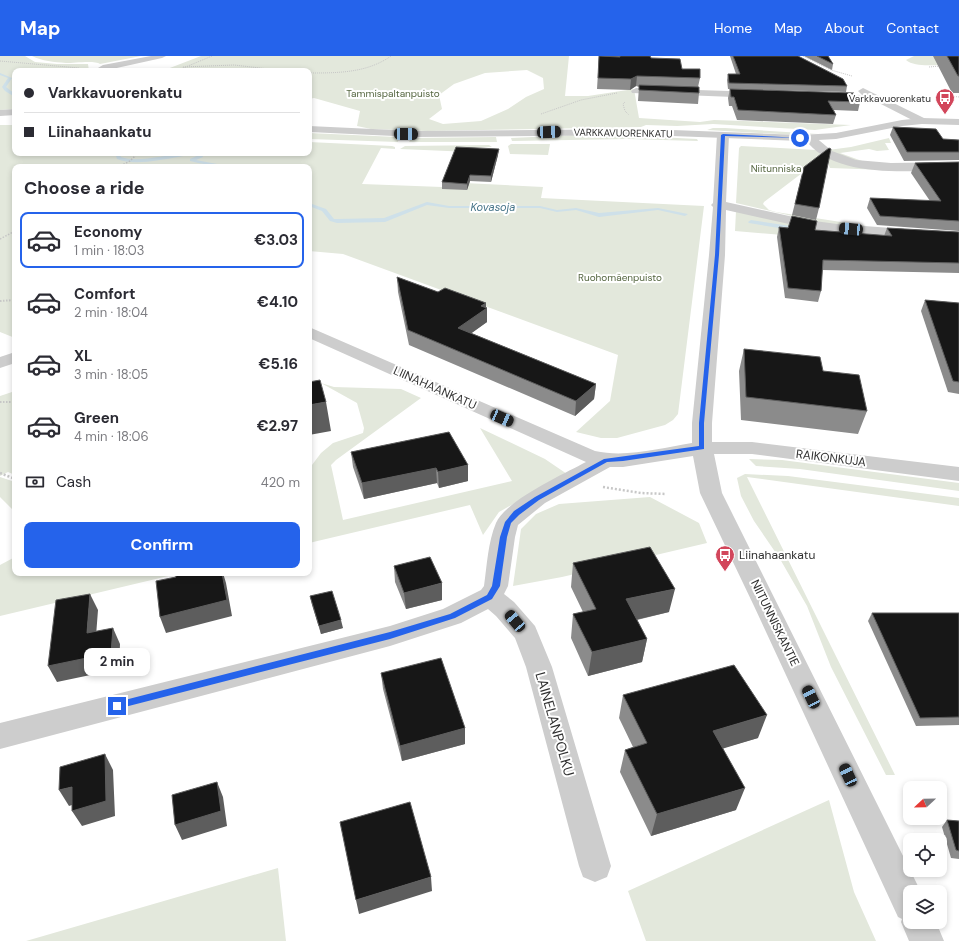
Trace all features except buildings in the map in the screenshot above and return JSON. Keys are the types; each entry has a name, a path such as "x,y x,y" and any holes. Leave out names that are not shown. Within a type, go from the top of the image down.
{"street":[{"path":"856,88 922,121"},
{"path":"636,91 766,95"},
{"path":"813,97 877,98"},
{"path":"0,113 12,112"},
{"name":"VARKKAVUORENKATU","path":"312,129 415,134 605,131 810,138 829,137 890,125 922,121 959,122"},
{"name":"NIITUNNISKANTIE","path":"723,135 718,205 717,255 702,423 702,448 711,493 767,606 903,890"},
{"path":"810,138 827,154 850,163 875,166 959,166"},
{"path":"718,205 820,226 959,237"},
{"name":"LIINAHAANKATU","path":"312,333 589,456 606,460 623,460 702,448"},
{"path":"0,363 12,358"},
{"name":"RAIKONKUJA","path":"702,448 752,448 959,474"},
{"name":"LIINAHAANKATU","path":"490,597 496,586 503,537 508,522 537,498 606,460"},
{"path":"0,736 390,636 452,616 490,597"},
{"name":"LAINELANPOLKU","path":"490,597 505,608 526,633 539,667 595,866"},
{"path":"921,929 927,941"}],"lane":[{"path":"107,68 162,56"}],"path":[{"path":"183,67 212,56"},
{"path":"312,73 359,69 384,62 391,56"},
{"path":"803,56 831,70 849,76"},
{"path":"0,61 76,68"},
{"path":"183,67 234,65 260,68"},
{"path":"929,67 946,66"},
{"path":"539,115 581,100 636,91"},
{"path":"950,96 959,97"},
{"path":"124,164 135,156"},
{"path":"0,239 12,233"},
{"path":"0,300 12,300"},
{"path":"0,402 12,402"},
{"path":"0,473 12,478"},
{"path":"600,486 641,493 666,494"}],"green space":[{"path":"0,56 25,56 35,62 57,64 88,64 89,68 12,68 12,109 0,110"},
{"path":"32,56 141,56 100,64 89,62 57,62"},
{"name":"Tammispaltanpuisto","path":"201,56 569,56 565,96 588,96 634,89 639,118 700,122 714,120 851,125 815,130 713,124 677,126 646,125 641,127 427,131 371,129 357,126 360,111 312,98 312,68 170,68","holes":["527,70 543,78 544,89 526,97 508,109 481,121 443,124 429,119 442,109 439,95 454,84 485,73"]},
{"path":"914,56 935,56 941,65 918,65 906,60"},
{"name":"Ruohomäenpuisto","path":"0,125 12,125 12,156 312,156 312,142 392,146 395,147 395,149 381,148 362,184 442,187 444,182 543,187 541,198 704,206 678,414 673,420 665,425 617,438 601,438 576,432 610,401 618,355 343,254 312,251 312,164 12,164 12,337 0,332"},
{"path":"713,128 818,134 797,135 707,130"},
{"path":"312,133 397,137 399,138 398,142 312,139"},
{"path":"598,134 697,139 698,141 627,139 512,141 511,138"},
{"path":"496,137 497,142 409,142 414,138"},
{"path":"889,138 891,143 885,143 889,150 877,151 869,149 840,153 862,161 858,162 828,150 851,147"},
{"path":"511,144 550,144 548,155 510,154 508,146"},
{"path":"489,145 492,147 474,148 471,152 400,149 405,146"},
{"name":"Niitunniska","path":"741,146 816,150 821,154 810,167 764,202 763,204 769,210 867,226 826,224 736,203 739,148"},
{"path":"829,158 887,170 830,168 828,163"},
{"path":"736,211 878,243 735,231"},
{"path":"321,383 334,387 401,389 421,398 331,465 343,520 512,481 480,428 545,459 567,474 499,512 483,535 470,505 312,542 312,465 321,453 333,443 363,433 364,428 357,403"},
{"path":"12,392 12,474 8,472 0,476 0,396"},
{"path":"749,459 782,460 959,483 959,491 800,469 756,466"},
{"path":"745,474 788,476 959,498 959,506 747,477 895,775 886,775 831,667 807,606 780,559 754,521 741,496 737,478"},
{"path":"0,477 12,481 12,509 0,497"},
{"path":"650,497 699,523 707,543 562,577 513,586 521,529 536,514 559,504"},
{"path":"12,559 12,576 168,576 0,616 0,565"},
{"path":"829,800 854,892 876,941 646,941 628,891"},
{"path":"278,868 286,941 26,941"}],"waterway":[{"name":"Kovasoja","path":"0,74 10,78 4,87 12,94"},
{"name":"Kovasoja","path":"118,156 119,158 130,161 175,156"},
{"name":"Kovasoja","path":"201,156 192,160 210,164"},
{"name":"Kovasoja","path":"312,206 324,210 332,220 337,221 385,220 427,203 449,207 540,207 557,211 576,209 599,215 658,209 685,214"},
{"name":"Kovasoja","path":"751,222 797,229"}],"place":[{"name":"Varkkavuorenkatu","path":"945,115"},
{"name":"Liinahaankatu","path":"725,572"}],"route":[{"path":"117,706 390,636 452,616 490,597 496,586 503,537 508,522 537,498 606,460 623,460 702,448 702,423 717,255 718,205 723,135 800,138"}]}
